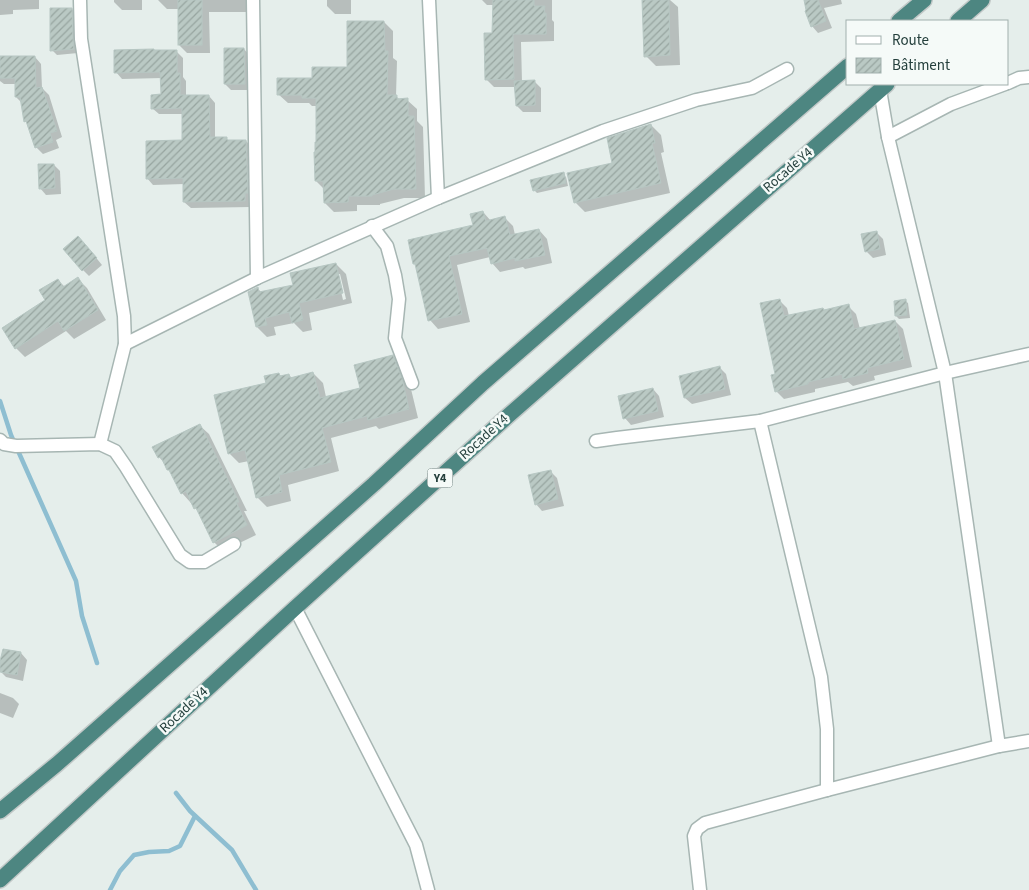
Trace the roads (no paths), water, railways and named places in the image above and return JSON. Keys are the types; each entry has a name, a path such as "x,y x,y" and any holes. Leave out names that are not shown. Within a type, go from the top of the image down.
{"highway":[{"path":"900,20 924,0"},
{"path":"959,20 982,0"},
{"path":"0,811 57,764 366,491 483,384 846,68"},
{"name":"Rocade Y4","path":"0,880 295,608 509,415 883,87"}],"street":[{"path":"80,0 81,39 124,316 126,344 100,444"},
{"path":"253,0 257,278"},
{"path":"429,0 438,198"},
{"path":"126,344 257,278 438,198 603,131 696,100 752,88 787,68"},
{"path":"1009,82 1029,77"},
{"path":"888,136 951,104 1001,85"},
{"path":"883,87 888,136 945,373 999,746"},
{"path":"372,226 387,246 395,275 399,299 395,338 412,383"},
{"path":"596,441 760,421 945,373 1029,354"},
{"path":"760,421 820,677 827,729 827,790"},
{"path":"0,440 4,444 16,446 100,444 114,451 126,467 180,555 190,562 204,562 234,544"},
{"path":"295,608 416,845 428,890"},
{"path":"700,890 694,836 697,828 705,823 999,746 1029,741"}],"waterway":[{"path":"0,401 11,435 76,581 82,616 97,663"},
{"path":"176,793 190,811 232,850 256,890"},
{"path":"110,890 120,871 134,855 169,851 180,846 195,816"}]}
